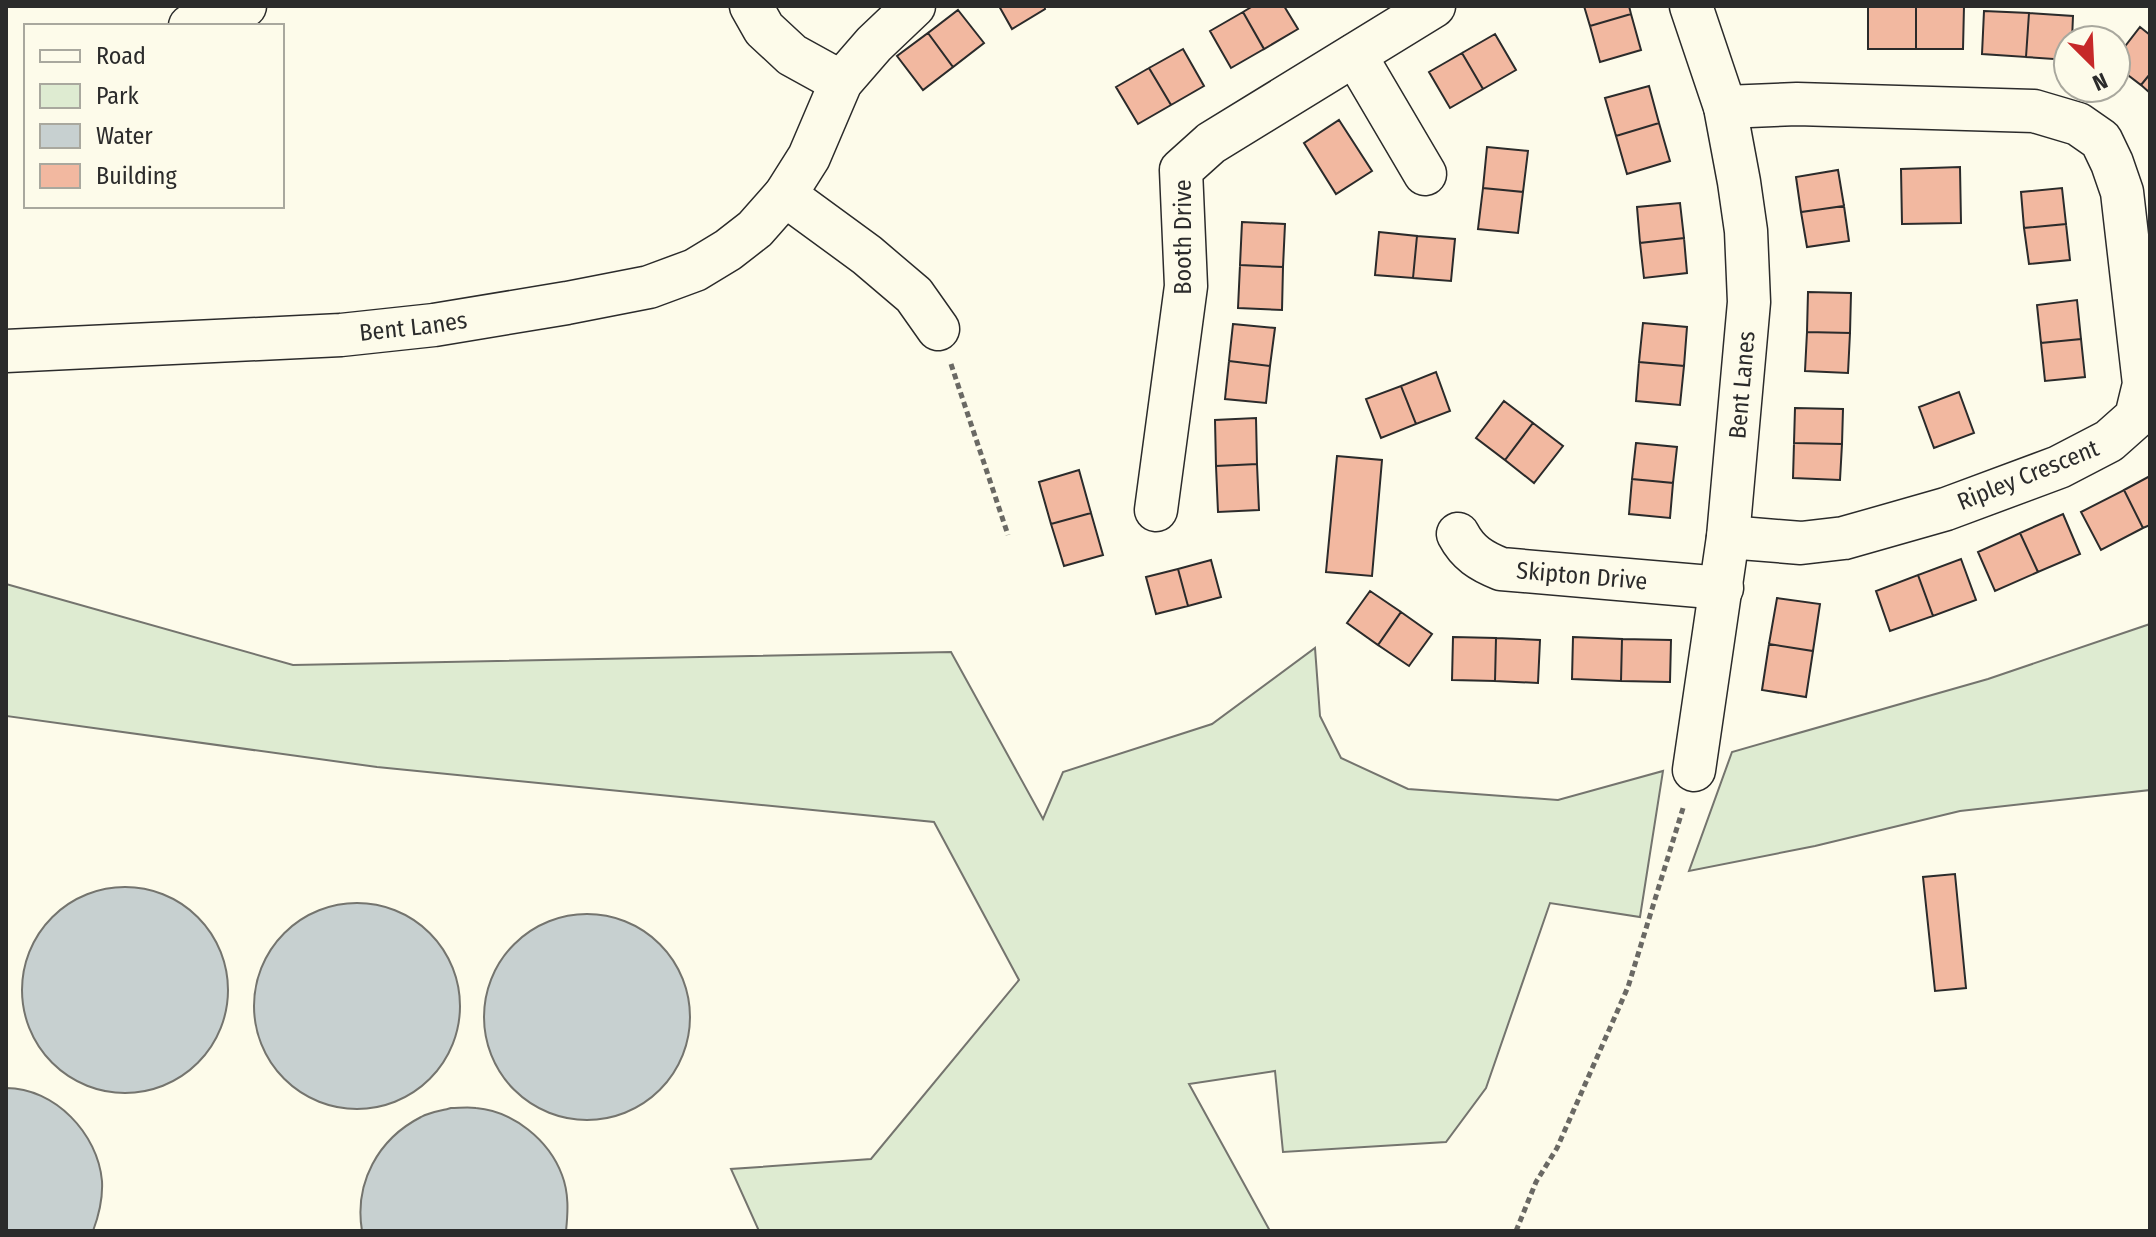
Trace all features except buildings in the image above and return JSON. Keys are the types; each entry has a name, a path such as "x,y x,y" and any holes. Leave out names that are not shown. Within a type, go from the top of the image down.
{"street":[{"path":"196,24 245,6"},
{"path":"751,6 764,29 792,55 841,82"},
{"name":"Bent Lanes","path":"6,351 341,335 434,325 649,287 695,270 755,229 785,195 809,157 841,82 874,44 914,6"},
{"name":"Booth Drive","path":"1156,510 1186,286 1181,170 1211,143 1434,6"},
{"name":"Bent Lanes","path":"1691,6 1725,107 1746,231 1749,302 1728,537 1694,770"},
{"path":"1355,55 1425,174"},
{"name":"Ripley Crescent","path":"1725,107 1797,104 2034,111 2078,124 2101,140 2122,192 2144,384 2136,417 2109,441 2059,467 1946,509 1844,538 1815,542 1728,537"},
{"path":"785,195 867,255 914,295 938,329"},
{"name":"Skipton Drive","path":"1458,534 1466,549 1483,562 1501,569 1722,588"}],"path":[{"path":"938,329 1008,535"},
{"path":"1516,1231 1536,1182 1557,1148 1628,987 1694,770"}],"green space":[{"path":"6,584 293,665 951,652 1043,819 1063,772 1212,724 1315,648 1320,716 1341,758 1408,789 1558,800 1663,771 1640,917 1550,903 1486,1088 1446,1142 1283,1152 1275,1071 1189,1084 1270,1231 759,1231 731,1169 871,1159 1019,980 934,822 377,767 6,716"},
{"path":"2150,624 2150,790 1960,811 1815,846 1689,871 1732,752 1988,679"}],"water":[{"path":"125,887 165,895 198,917 220,950 228,990 220,1030 198,1063 165,1085 125,1093 85,1085 52,1063 30,1030 22,990 30,950 52,917 85,895"},
{"path":"357,903 397,910 430,933 453,966 460,1006 453,1046 430,1079 397,1102 357,1109 317,1102 284,1079 261,1046 254,1006 261,966 284,933 317,910"},
{"path":"587,914 627,922 660,944 682,977 690,1017 682,1057 660,1090 627,1112 587,1120 547,1112 514,1090 492,1057 484,1017 492,977 514,944 547,922"},
{"path":"6,1088 41,1096 57,1105 83,1131 99,1164 102,1181 100,1207 93,1231 6,1231"},
{"path":"451,1108 490,1110 516,1121 539,1139 556,1162 564,1182 566,1231 362,1231 362,1196 372,1164 381,1150 406,1126 421,1117"}]}
